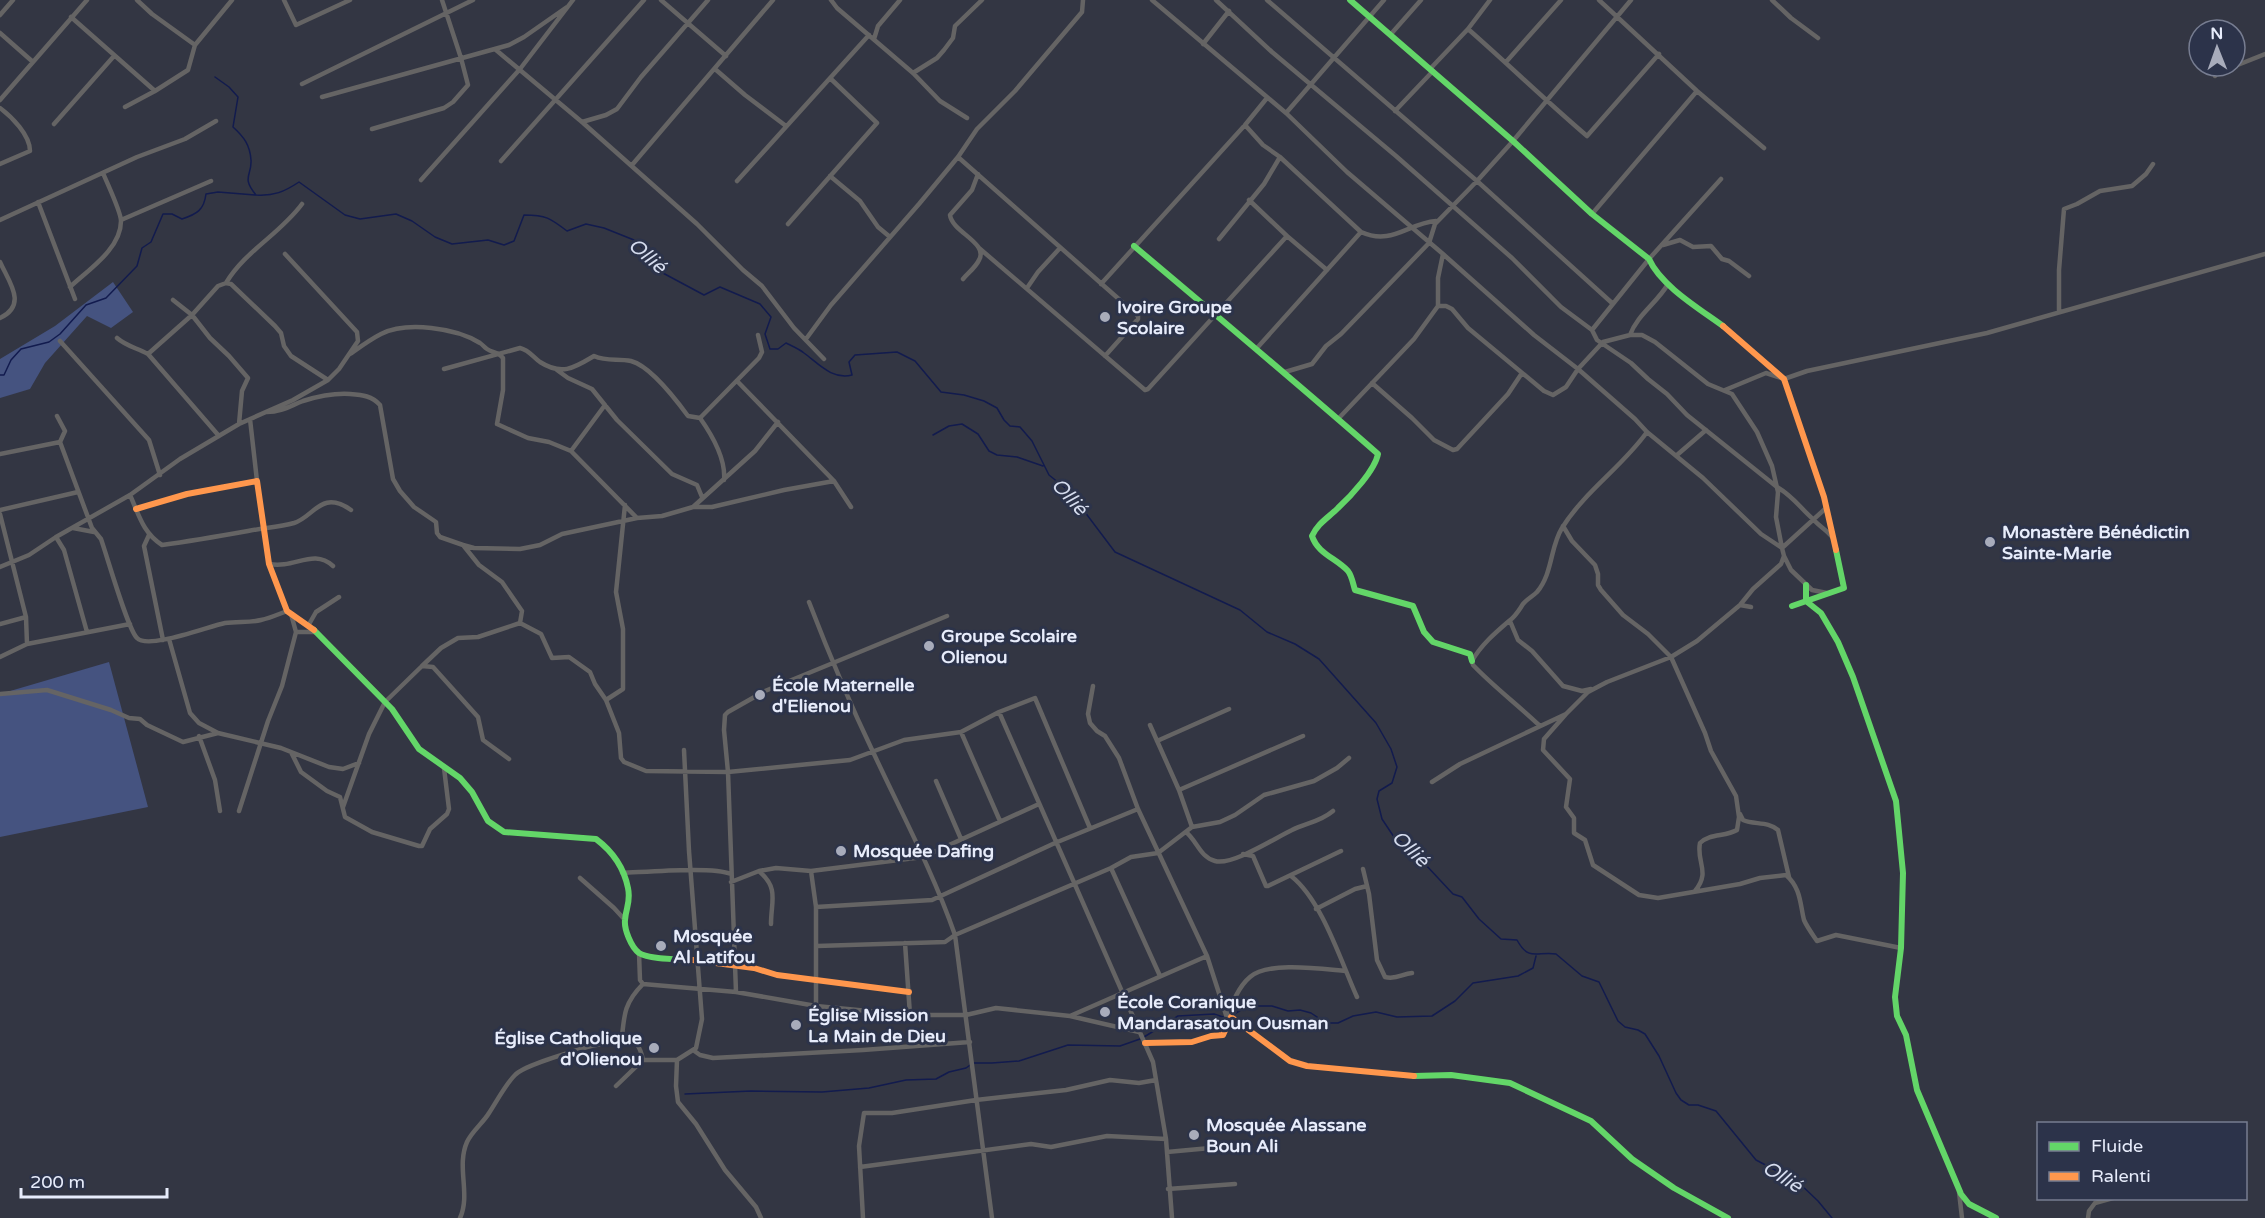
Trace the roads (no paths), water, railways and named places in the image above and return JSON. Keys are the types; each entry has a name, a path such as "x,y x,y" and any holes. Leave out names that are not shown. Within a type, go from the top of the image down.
{"street":[{"path":"0,15 13,0"},
{"path":"0,100 87,0"},
{"path":"137,0 152,14 195,45"},
{"path":"124,107 155,92 188,70 195,45 230,2 224,0"},
{"path":"284,0 296,25 350,0"},
{"path":"372,129 444,108 453,102 468,85 442,0"},
{"path":"302,84 474,0"},
{"path":"421,180 520,69 573,0"},
{"path":"501,161 644,0"},
{"path":"661,0 726,56"},
{"path":"582,122 617,109 641,77 708,0"},
{"path":"632,165 773,0"},
{"path":"831,0 913,73 940,101 967,118"},
{"path":"737,181 871,37 900,0"},
{"path":"913,73 944,51 956,26 982,0"},
{"path":"806,339 831,305 958,157 978,129 1015,91 1082,12 1083,0"},
{"path":"1152,0 1286,113 1347,172 1534,335 1578,369 1647,432 1677,455 1761,534 1782,548"},
{"path":"1216,0 1272,52 1512,258 1561,307 1592,330 1597,340 1631,363 1706,430 1777,487 1792,496 1832,537"},
{"path":"1267,0 1477,181 1612,303"},
{"path":"1350,0 1513,141 1592,214 1649,259 1652,266 1668,284 1723,326 1784,379 1824,497 1844,588 1792,606"},
{"path":"1286,113 1384,0"},
{"path":"1391,34 1421,0"},
{"path":"1395,111 1468,29 1490,0"},
{"path":"1506,62 1561,0"},
{"path":"1599,0 1697,91 1764,148"},
{"path":"1285,372 1312,364 1326,346 1341,334 1429,243 1430,232 1437,221 1513,141 1631,0"},
{"path":"1773,0 1791,18 1818,38"},
{"path":"322,97 495,50 525,37 567,7"},
{"path":"1203,44 1229,11"},
{"path":"71,18 155,92"},
{"path":"1468,29 1587,136 1659,54"},
{"path":"0,33 33,62"},
{"path":"495,50 632,165 697,224 762,286 794,328 824,359"},
{"path":"2247,61 2265,54"},
{"path":"54,124 114,56"},
{"path":"715,69 786,126"},
{"path":"788,224 877,123 831,79"},
{"path":"1592,214 1697,91"},
{"path":"1101,284 1245,125 1266,98"},
{"path":"0,108 16,123 30,145 30,151 0,164"},
{"path":"0,220 104,172 185,139 216,121"},
{"path":"1245,125 1263,145 1361,232 1381,237 1397,235 1425,222 1437,221"},
{"path":"958,157 1138,318 1105,356"},
{"path":"1219,239 1268,178 1280,158"},
{"path":"2059,312 2059,270 2064,209 2100,191 2132,186 2146,174 2153,164"},
{"path":"70,287 114,245 121,220 104,172"},
{"path":"978,174 972,190 952,211 950,219 957,229 1146,390 1287,236"},
{"path":"830,176 860,201 879,227 890,237"},
{"path":"1592,330 1649,259 1721,179"},
{"path":"121,220 211,181"},
{"path":"1249,200 1327,270"},
{"path":"38,202 75,299"},
{"path":"226,283 234,269 292,219 302,204"},
{"path":"1257,348 1361,232"},
{"path":"1663,245 1680,240 1693,247 1711,246 1722,259 1729,261 1749,276"},
{"path":"1134,246 1285,372 1378,456 1376,464 1340,507 1317,525 1313,531 1314,542 1320,550 1348,572 1356,590 1413,606 1419,615 1423,629 1433,643 1470,654 1473,665 1540,726"},
{"path":"963,279 981,258 979,248"},
{"path":"1027,288 1060,248"},
{"path":"0,567 29,555 130,495 180,459 239,424 292,400 328,380 339,369 358,341 357,332 285,254"},
{"path":"1338,418 1414,339 1438,306 1438,278 1443,254"},
{"path":"1725,390 1766,373 1784,379 1807,371 1987,333 2265,254"},
{"path":"0,262 15,295 15,306 7,315 0,318"},
{"path":"148,354 192,315 218,286 226,283 231,284 275,326 281,333 284,346 291,356 328,380"},
{"path":"1630,335 1641,316 1659,299 1668,284"},
{"path":"172,300 192,315 210,338 230,356 248,378 242,392 239,424"},
{"path":"1438,306 1452,309 1468,328 1544,391 1553,395 1566,387 1578,369 1603,342 1630,335 1642,335 1655,342 1708,384 1732,394 1757,432 1772,466 1777,487 1776,517 1784,556 1791,570 1806,585 1812,590 1827,592"},
{"path":"346,357 383,333 401,328 419,327 466,336 482,344 487,350 501,355"},
{"path":"700,418 738,382 759,358 762,352 758,335"},
{"path":"117,338 128,346 148,354 219,436"},
{"path":"60,341 149,440 160,475"},
{"path":"444,369 501,355 514,349 526,350 540,362 592,389 672,474 697,485 702,497"},
{"path":"501,355 503,390 497,424 528,438 549,442 571,451 637,518"},
{"path":"556,369 570,369 594,356 610,361 631,361 669,390 688,416 700,418"},
{"path":"1372,383 1434,440 1453,450 1508,394 1522,373"},
{"path":"738,382 834,481 851,507"},
{"path":"265,412 279,412 303,401 332,393 364,395 375,399 380,405 393,479 400,491 414,507 436,522 437,533 440,537 474,548 520,549 540,545 562,534 622,521 662,516 693,507 712,507 834,481"},
{"path":"571,451 605,405"},
{"path":"57,416 65,431 60,442 94,532 101,539 135,637 142,642 166,639 223,624 244,620 260,621 289,613 316,632 385,702 419,749 460,778 472,792 488,821 504,832 596,839 607,846 614,854 630,897 625,920"},
{"path":"700,418 716,446 725,472 724,480"},
{"path":"239,811 282,686 296,632 269,564 250,419"},
{"path":"693,507 755,451 778,423"},
{"path":"1677,455 1706,430"},
{"path":"1472,661 1493,634 1520,611 1524,603 1547,577 1563,526 1605,478 1634,450 1647,432"},
{"path":"0,454 60,442"},
{"path":"136,509 187,494 257,481"},
{"path":"27,644 26,618 0,512 78,492"},
{"path":"130,495 141,524 149,535 162,545 221,537 296,522 313,508 326,503 338,504 351,510"},
{"path":"606,700 623,689 623,629 616,591 625,505"},
{"path":"1782,548 1826,508"},
{"path":"1563,526 1572,541 1595,565 1601,590 1623,615 1648,634 1671,657 1712,751 1736,796 1739,824 1737,830 1707,837 1700,843 1699,852 1704,871 1700,885 1695,891"},
{"path":"73,528 94,532"},
{"path":"149,535 144,546 166,639 190,713 195,720 218,733 291,752 328,767 343,769 359,763"},
{"path":"56,537 64,550 87,632"},
{"path":"463,545 479,565 502,582 517,601 522,611 520,623"},
{"path":"1510,621 1518,640 1532,651 1563,686 1582,691 1594,689 1671,657 1697,641 1740,605 1781,564 1784,556"},
{"path":"269,564 281,567 310,558 325,559 333,566"},
{"path":"1806,585 1806,601"},
{"path":"308,626 316,612 339,597"},
{"path":"1806,601 1821,613 1838,642 1853,677 1896,801 1903,873 1901,948 1895,997 1897,1016 1906,1035 1917,1090 1955,1178 1962,1218"},
{"path":"809,602 833,664 873,753 942,897 955,935 992,1218"},
{"path":"1740,605 1750,607"},
{"path":"736,992 725,715 765,691 947,616"},
{"path":"0,624 26,618"},
{"path":"343,807 385,702 441,648 458,638 478,637 520,623 541,634 552,658 570,657 590,672 606,700 619,733 621,758 624,762 646,771 728,772 850,760 904,740 961,732 999,712 1035,699 1090,828"},
{"path":"0,657 27,644 130,624"},
{"path":"296,632 316,632"},
{"path":"422,666 433,668 457,693 478,717 483,740 509,759"},
{"path":"1093,686 1088,714 1090,723 1111,743 1123,766 1138,808 1207,956 1229,1017 1290,1061 1307,1066 1400,1076 1451,1075 1510,1083 1591,1121 1632,1159 1674,1188 1728,1218"},
{"path":"1594,689 1575,703 1544,740 1543,750 1570,779 1566,807 1574,818 1574,833 1585,840 1593,865 1639,895 1658,898 1780,875 1789,877"},
{"path":"0,694 47,690 129,718 140,719 178,741 188,741 199,736 218,733"},
{"path":"1157,741 1229,709"},
{"path":"999,712 1153,1062 1166,1139 1172,1218"},
{"path":"1432,782 1460,764 1566,714"},
{"path":"1150,725 1179,790 1192,827"},
{"path":"961,732 1000,822"},
{"path":"199,736 215,780 220,811"},
{"path":"1179,790 1303,736"},
{"path":"616,1086 642,1060 677,1060 693,1050 699,1039 702,1019 699,960 690,872 684,750"},
{"path":"291,752 301,772 327,791 340,797 345,818 372,832 416,846 422,846 430,829 447,814 449,809 444,768"},
{"path":"817,946 945,942 955,935 1111,868 1131,857 1158,853 1192,827 1220,822 1235,815 1264,795 1314,781 1349,758"},
{"path":"936,781 961,839"},
{"path":"730,882 759,871 776,868 811,871 923,856 1039,804"},
{"path":"816,907 932,900 942,897 1055,843 1138,808"},
{"path":"1738,808 1743,820 1751,824 1773,825 1778,830 1789,877 1803,904 1806,924 1817,941 1836,935 1901,948"},
{"path":"1186,832 1192,837 1201,853 1216,862 1244,854 1294,828 1325,818 1333,811"},
{"path":"1244,854 1253,856 1266,886 1270,886 1341,851"},
{"path":"1111,868 1160,976"},
{"path":"1363,869 1377,960 1385,978 1398,978 1412,973"},
{"path":"622,873 724,871 730,874"},
{"path":"759,871 770,881 772,887 771,924"},
{"path":"811,871 816,907 816,1006"},
{"path":"1291,876 1307,893 1316,909 1339,954 1357,997"},
{"path":"580,878 625,920 631,944 639,953 754,968 777,975 909,992"},
{"path":"1316,909 1355,889 1367,886"},
{"path":"905,943 910,1016"},
{"path":"639,953 640,980 643,984"},
{"path":"1070,1016 1207,956"},
{"path":"1145,1043 1192,1042 1222,1035 1232,1003 1251,976 1257,973 1274,968 1293,967 1346,971"},
{"path":"460,1218 464,1202 463,1154 468,1140 485,1120 514,1075 526,1067 587,1047 612,1043 622,1037 625,1010 635,992 643,984 736,992 816,1006 910,1016 966,1015 996,1008 1070,1016 1139,1032"},
{"path":"622,1035 635,1041 640,1047 642,1060"},
{"path":"693,1050 714,1058 970,1042"},
{"path":"677,1060 678,1102 696,1124 725,1170 756,1207 761,1218"},
{"path":"863,1218 859,1146 864,1113 892,1113 976,1100 1066,1090 1110,1080 1139,1083 1156,1080"},
{"path":"860,1167 1031,1144 1051,1147 1107,1136 1166,1139"},
{"path":"1167,1152 1232,1146"},
{"path":"1168,1189 1235,1184"},
{"path":"1959,1192 1964,1200 1996,1218"},
{"path":"2088,1218 2095,1203 2106,1200"}],"waterway":[{"name":"Ollié","path":"215,77 238,97 233,127 248,146 251,160 248,180 256,195 279,193 299,182 345,215 360,219 396,214 412,221 435,237 452,244 488,240 504,245 514,241 524,215 547,218 567,231 586,224 604,228 634,240 647,252 661,272 704,295 720,287 760,304 771,317 765,334 770,349 778,349 786,343 826,370 845,376 852,375 849,362 855,355 897,352 915,361 941,392 964,395 997,408 1010,426 1020,427 1032,441 1049,475 1069,491 1115,552 1240,610 1267,632 1295,644 1319,659 1376,723 1391,749 1397,767 1392,783 1379,791 1377,799 1382,819 1394,837 1410,848 1453,894 1462,897 1479,919 1501,939 1517,940 1521,947 1530,953 1556,954 1582,976 1599,982 1618,1021 1625,1027 1645,1034 1681,1100 1689,1105 1698,1105 1716,1111 1756,1160 1798,1182 1832,1218"},
{"path":"0,375 4,375 11,360 21,349 49,342 60,334 86,305 106,298 137,266 142,248 151,242 163,214 172,214 182,219 192,215 199,211 206,194 218,192 255,195"},
{"path":"933,435 949,426 962,424 978,434 989,451 1043,466"},
{"path":"1233,1015 1247,1006 1272,1006 1288,1011 1300,1010 1311,1013 1326,1023 1338,1023 1353,1016 1376,1012 1397,1017 1432,1016 1455,1001 1473,983 1518,976 1533,968 1536,956"},
{"path":"1144,1037 1178,1016 1214,1014 1226,1018"},
{"path":"685,1094 751,1091 822,1092 869,1088 906,1080 936,1079 949,1072 966,1068 973,1063 1019,1061 1068,1045 1120,1046 1140,1039"}],"place":[{"name":"Ivoire Groupe Scolaire","path":"1105,317"},
{"name":"Monastère Bénédictin Sainte-Marie","path":"1990,542"},
{"name":"Groupe Scolaire Olienou","path":"929,646"},
{"name":"École Maternelle d'Elienou","path":"760,695"},
{"name":"Mosquée Dafing","path":"841,851"},
{"name":"Mosquée Al Latifou","path":"661,946"},
{"name":"École Coranique Mandarasatoun Ousman","path":"1105,1012"},
{"name":"Église Mission La Main de Dieu","path":"796,1025"},
{"name":"Église Catholique d'Olienou","path":"654,1048"},
{"name":"Mosquée Alassane Boun Ali","path":"1194,1135"}]}
